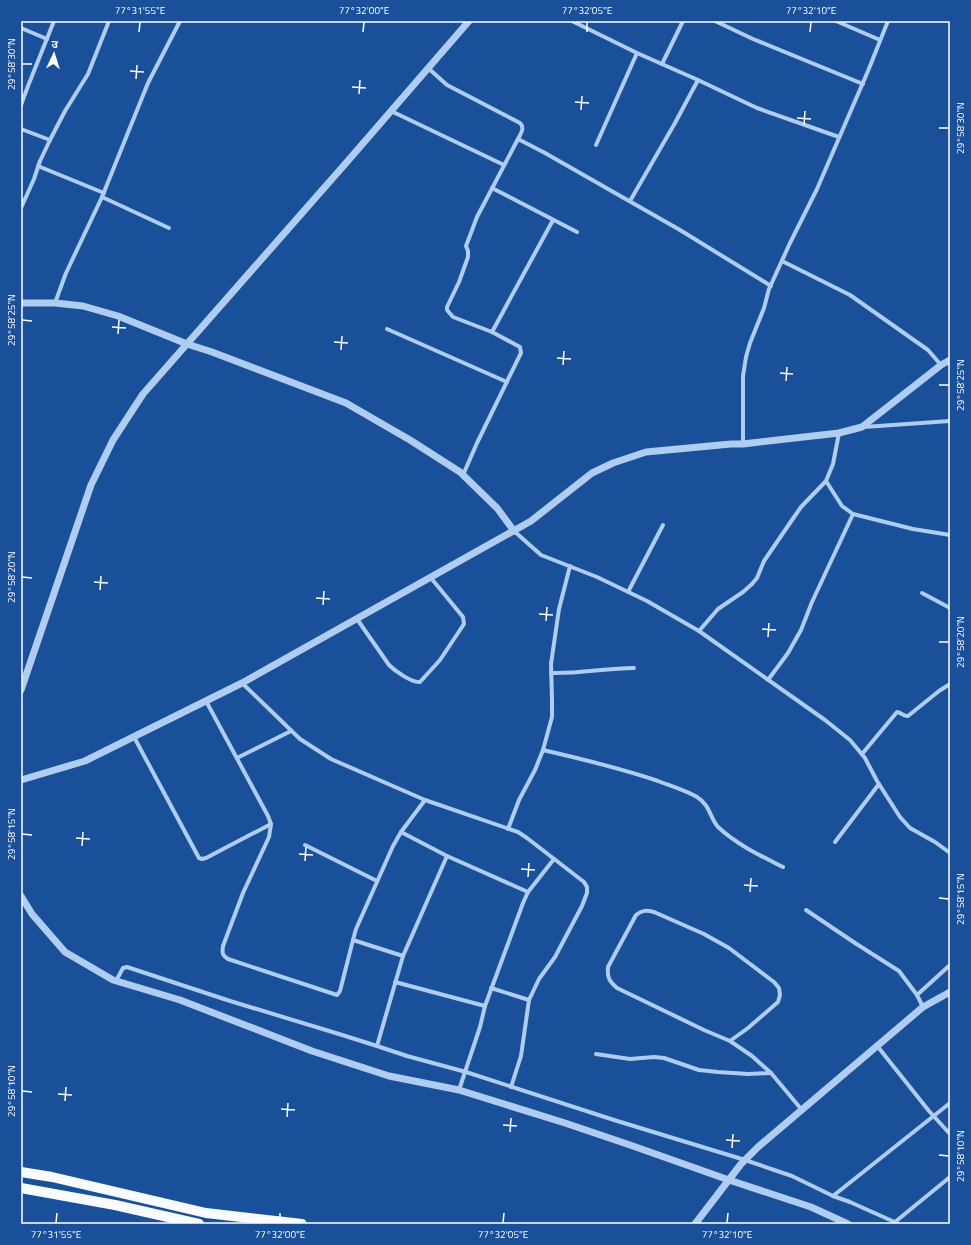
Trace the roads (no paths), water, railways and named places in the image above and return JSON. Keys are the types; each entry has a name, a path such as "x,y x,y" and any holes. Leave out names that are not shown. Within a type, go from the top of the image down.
{"main road":[{"path":"21,1172 52,1176 206,1213 302,1224"},
{"path":"49,1193 52,1176"},
{"path":"21,1188 199,1224"},
{"path":"204,1224 206,1213"}],"street":[{"path":"21,105 54,21"},
{"path":"21,208 50,140 65,111 88,74 109,21"},
{"path":"55,303 69,266 103,195 148,83 180,21"},
{"path":"21,690 91,485 113,440 143,394 469,21"},
{"path":"572,21 637,53 757,108 839,137"},
{"path":"662,64 683,21"},
{"path":"715,21 753,39 863,84"},
{"path":"836,21 880,40"},
{"path":"744,444 743,376 746,357 771,286 863,84 888,21"},
{"path":"21,28 47,39"},
{"path":"596,145 637,53"},
{"path":"428,68 447,85 522,125 522,130 518,139 477,217 466,246 468,257 447,310 453,317 492,332 520,347 520,358 477,443 463,475"},
{"path":"630,201 698,80"},
{"path":"21,84 28,86"},
{"path":"391,111 504,165"},
{"path":"21,129 50,140"},
{"path":"518,139 680,230 771,286"},
{"path":"38,166 103,195 169,228"},
{"path":"492,188 577,232"},
{"path":"492,332 553,220"},
{"path":"782,261 850,295 928,350 941,365"},
{"path":"21,303 55,303 83,306 118,316 187,344 346,403 410,440 463,475 497,508 514,531 541,555 570,566 647,601 699,631 825,720 850,740 862,754 900,817 910,828 935,842 950,853"},
{"path":"387,329 507,382"},
{"path":"862,427 941,365 950,360"},
{"path":"21,780 85,761 242,684 531,521 592,473 613,463 646,452 744,444 839,433 862,427 950,422"},
{"path":"699,631 718,609 752,584 757,578 764,561 792,520 826,481 833,464 839,433"},
{"path":"826,481 842,506 853,514 913,529 950,534"},
{"path":"768,680 788,653 801,630 812,602 853,514"},
{"path":"628,592 663,525"},
{"path":"508,829 519,800 535,770 543,750 552,717 551,664 554,635 570,566"},
{"path":"357,619 394,671 414,682 420,682 440,660 464,624 463,617 431,578"},
{"path":"922,593 950,608"},
{"path":"551,673 570,674 615,668 634,668"},
{"path":"242,684 300,740 331,759 425,800 518,832 584,882 587,887 587,893 582,906 555,958 539,979 529,1000 521,1056 511,1087"},
{"path":"862,754 897,712 904,716 908,716 950,684"},
{"path":"206,702 271,824 269,837 243,893 223,946 223,956 228,959 336,995 340,991 356,929 377,881 401,832 425,800"},
{"path":"236,758 291,731"},
{"path":"134,737 199,858 206,858 271,824"},
{"path":"543,750 638,774 699,798 707,806 717,825 725,832 764,857 783,867"},
{"path":"835,842 879,784"},
{"path":"401,832 447,856 528,892"},
{"path":"305,846 377,881"},
{"path":"377,1046 403,956 447,856"},
{"path":"460,1087 491,988 528,892 554,859"},
{"path":"21,896 32,914 65,952 117,977 312,1052 389,1076 460,1087 811,1207 848,1224"},
{"path":"730,1041 748,1028 778,1002 780,995 779,988 774,982 729,948 704,934 648,910 642,911 636,915 608,967 607,976 609,981 617,988 730,1041 752,1056 771,1073 802,1110"},
{"path":"806,910 855,944 899,971 917,995 923,1008"},
{"path":"354,940 403,956"},
{"path":"917,995 950,965"},
{"path":"117,977 123,968 127,967 227,1000 511,1087 743,1162 792,1176 833,1196 897,1223 950,1177"},
{"path":"395,982 485,1006"},
{"path":"491,988 529,1000"},
{"path":"694,1224 734,1172 758,1147 923,1008 950,992"},
{"path":"878,1047 933,1116 950,1134"},
{"path":"596,1054 630,1059 654,1057 664,1058 699,1070 748,1074 771,1073"},
{"path":"833,1196 950,1103"}]}
